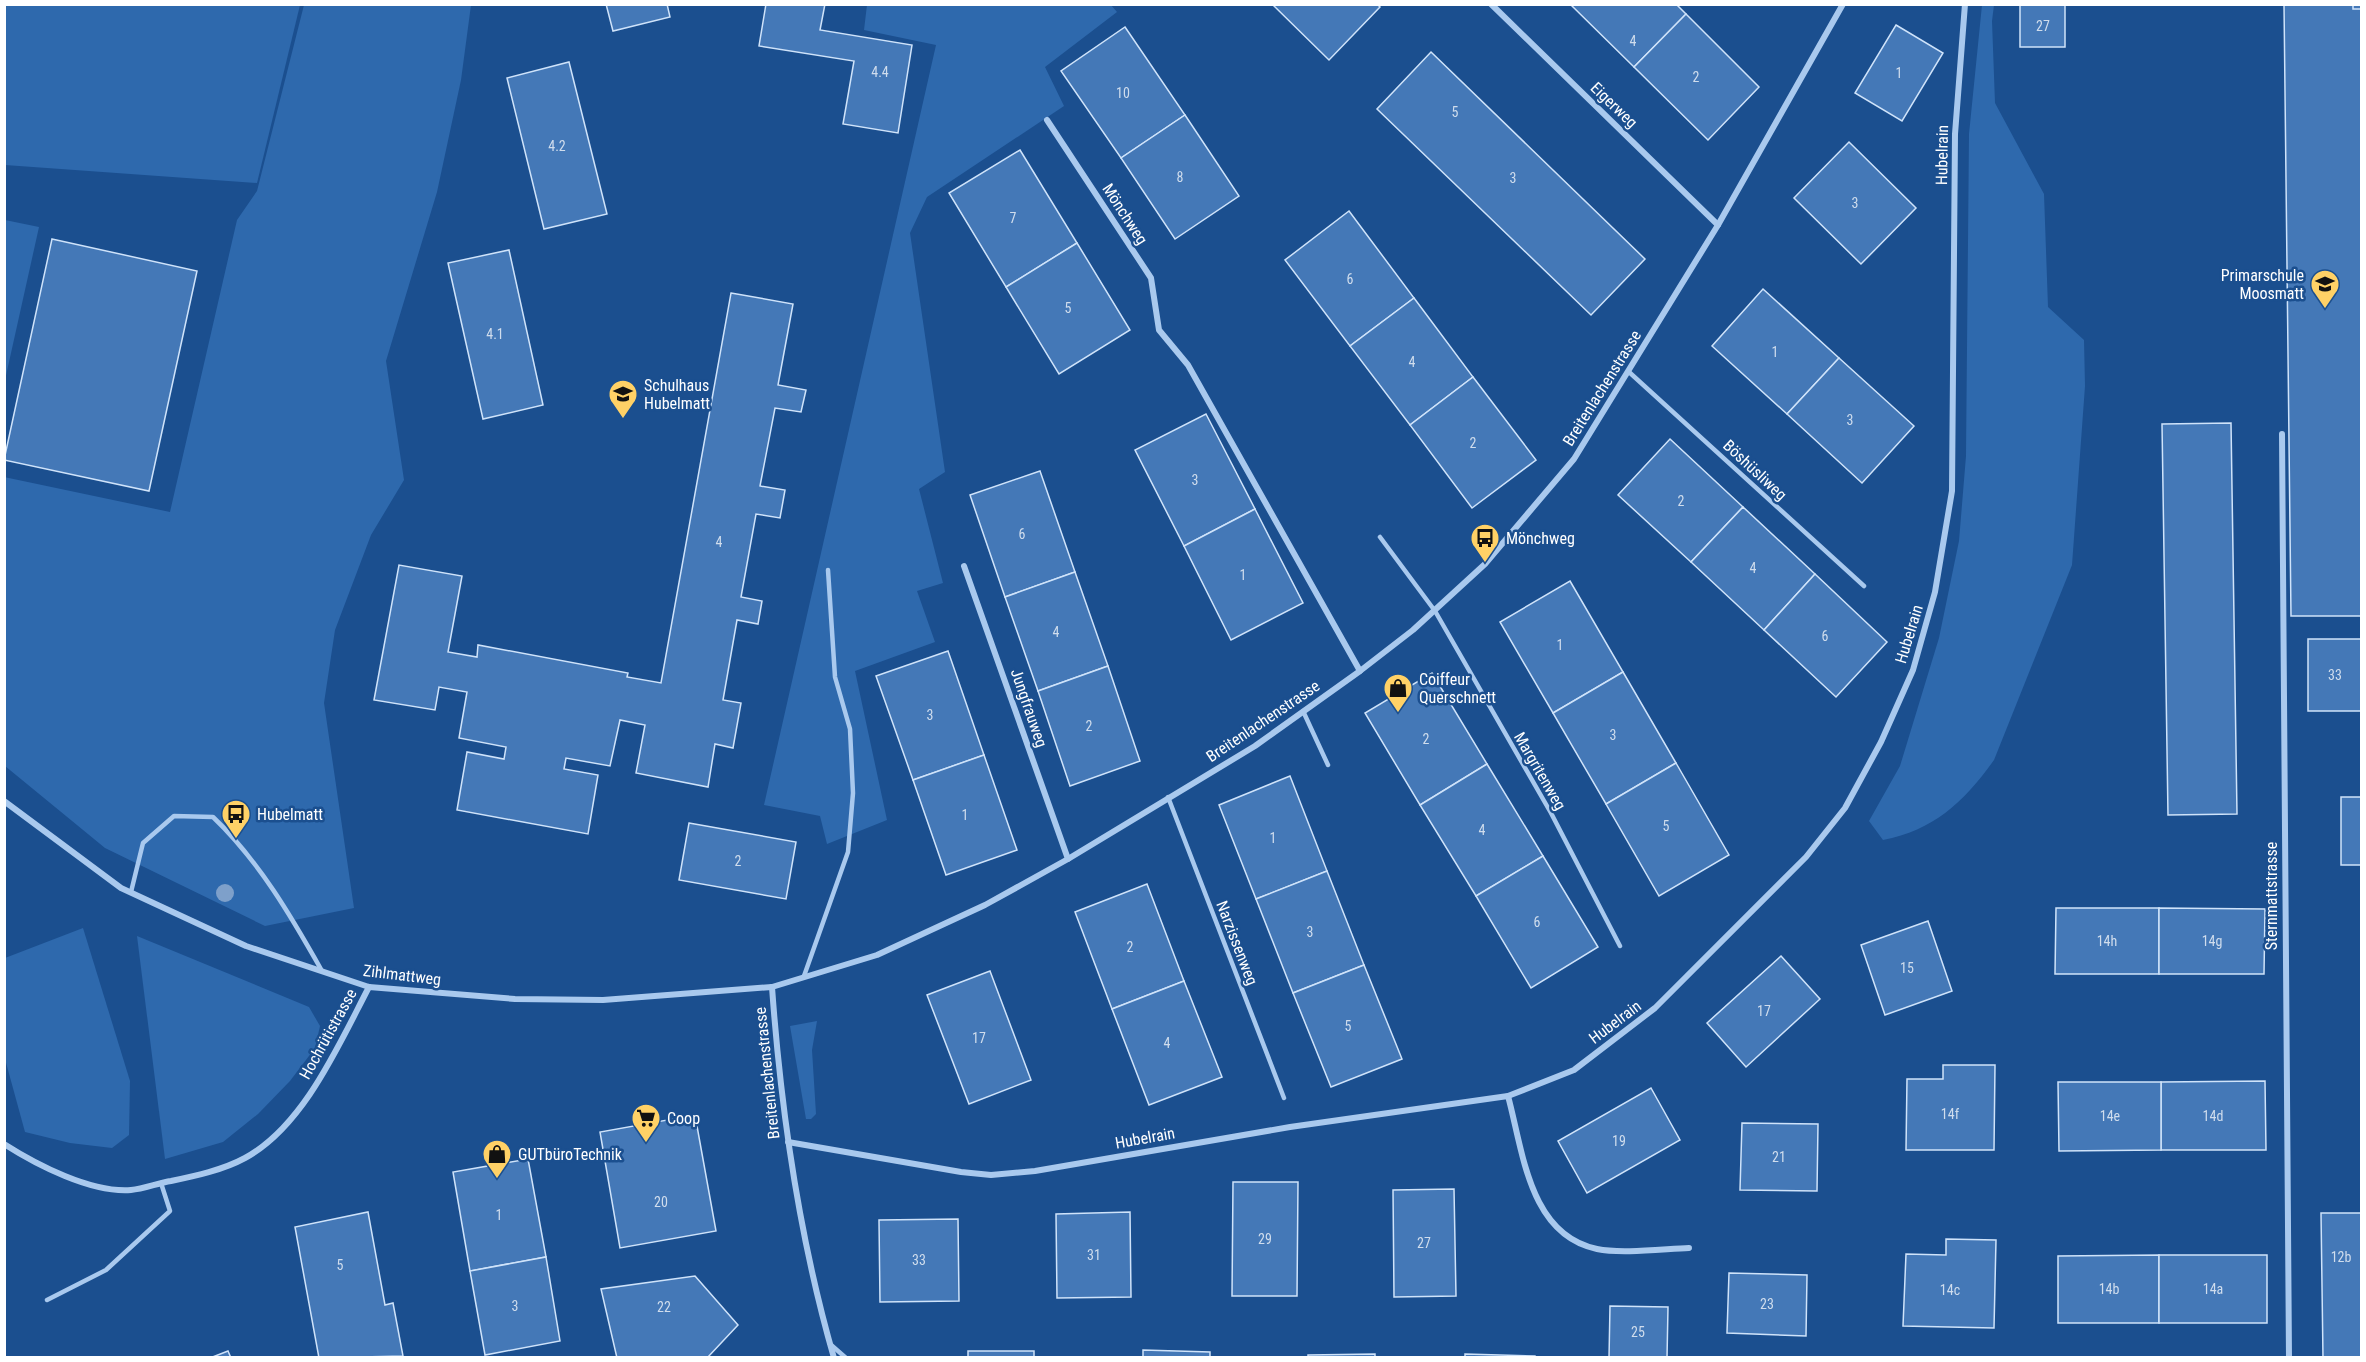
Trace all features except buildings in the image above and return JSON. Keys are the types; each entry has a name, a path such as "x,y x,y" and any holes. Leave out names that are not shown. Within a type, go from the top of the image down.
{"street":[{"name":"Eigerweg","path":"1491,4 1718,225"},
{"name":"Breitenlachenstrasse","path":"834,1358 819,1305 788,1142 772,987 877,955 985,905 1068,859 1255,746 1360,671 1435,611 1485,564 1574,459 1718,225 1843,4"},
{"name":"Hubelrain","path":"788,1142 961,1172 991,1175 1035,1171 1290,1127 1508,1096 1574,1070 1646,1015 1769,896 1806,857 1845,808 1881,742 1912,670 1935,592 1952,491 1955,134 1965,4"},
{"name":"Mönchweg","path":"1047,120 1151,278 1159,330 1188,365 1360,671"},
{"name":"Sternmattstrasse","path":"2282,434 2289,1358"},
{"name":"Jungfrauweg","path":"964,566 1068,859"},
{"name":"Zihlmattweg","path":"4,801 121,888 246,946 369,987 503,998 603,1000 772,987"},
{"name":"Hochrütistrasse","path":"4,1144 36,1164 82,1182 130,1190 198,1175 245,1158 268,1140 318,1083 369,987"},
{"path":"1508,1096 1533,1188 1546,1217 1570,1240 1598,1249 1689,1248"}],"lane":[{"name":"Böshüsliweg","path":"1629,372 1864,586"},
{"name":"Margritenweg","path":"1380,537 1435,611 1551,813 1620,946"},
{"path":"804,976 848,852 853,793 850,729 835,677 828,570"},
{"path":"1303,711 1328,765"},
{"name":"Narzissenweg","path":"1168,797 1284,1098"},
{"path":"131,892 143,843 174,816 213,817 236,839 286,909 323,973"},
{"path":"48,1300 106,1270 170,1210 160,1183"},
{"path":"830,1343 846,1358"}],"shaded area":[{"path":"4,5 300,5 257,183 5,165"},
{"path":"304,5 471,5 461,80 437,192 386,361 404,480 371,535 335,630 324,703 354,908 265,926 105,848 5,766 4,477 170,512 237,220 257,191"},
{"path":"867,5 1111,5 1117,12 1045,67 1064,106 927,197 910,233 945,472 919,489 943,583 917,591 935,642 855,671 887,820 827,844 820,816 764,805 936,45 864,30"},
{"path":"1982,5 1994,5 1992,21 1995,103 2044,194 2048,307 2084,340 2085,386 2072,565 1994,760 1971,789 1946,812 1918,829 1883,840 1869,821 1900,766 1939,638 1959,541 1966,456 1969,134"},
{"path":"4,220 39,227 5,380"},
{"path":"83,928 130,1081 129,1135 112,1148 70,1143 25,1132 5,1059 5,958"},
{"path":"137,936 309,1007 320,1026 315,1048 290,1081 258,1114 223,1142 165,1159"},
{"path":"817,1021 812,1050 816,1114 811,1119 806,1119 790,1026"}],"place":[{"name":"Primarschule Moosmatt","path":"2325,310"},
{"name":"Schulhaus Hubelmatt","path":"623,420"},
{"name":"Mönchweg","path":"1485,564"},
{"name":"Coiffeur Querschnett","path":"1398,714"},
{"name":"Hubelmatt","path":"236,840"},
{"name":"Coop","path":"646,1144"},
{"name":"GUTbüroTechnik","path":"497,1180"}]}
